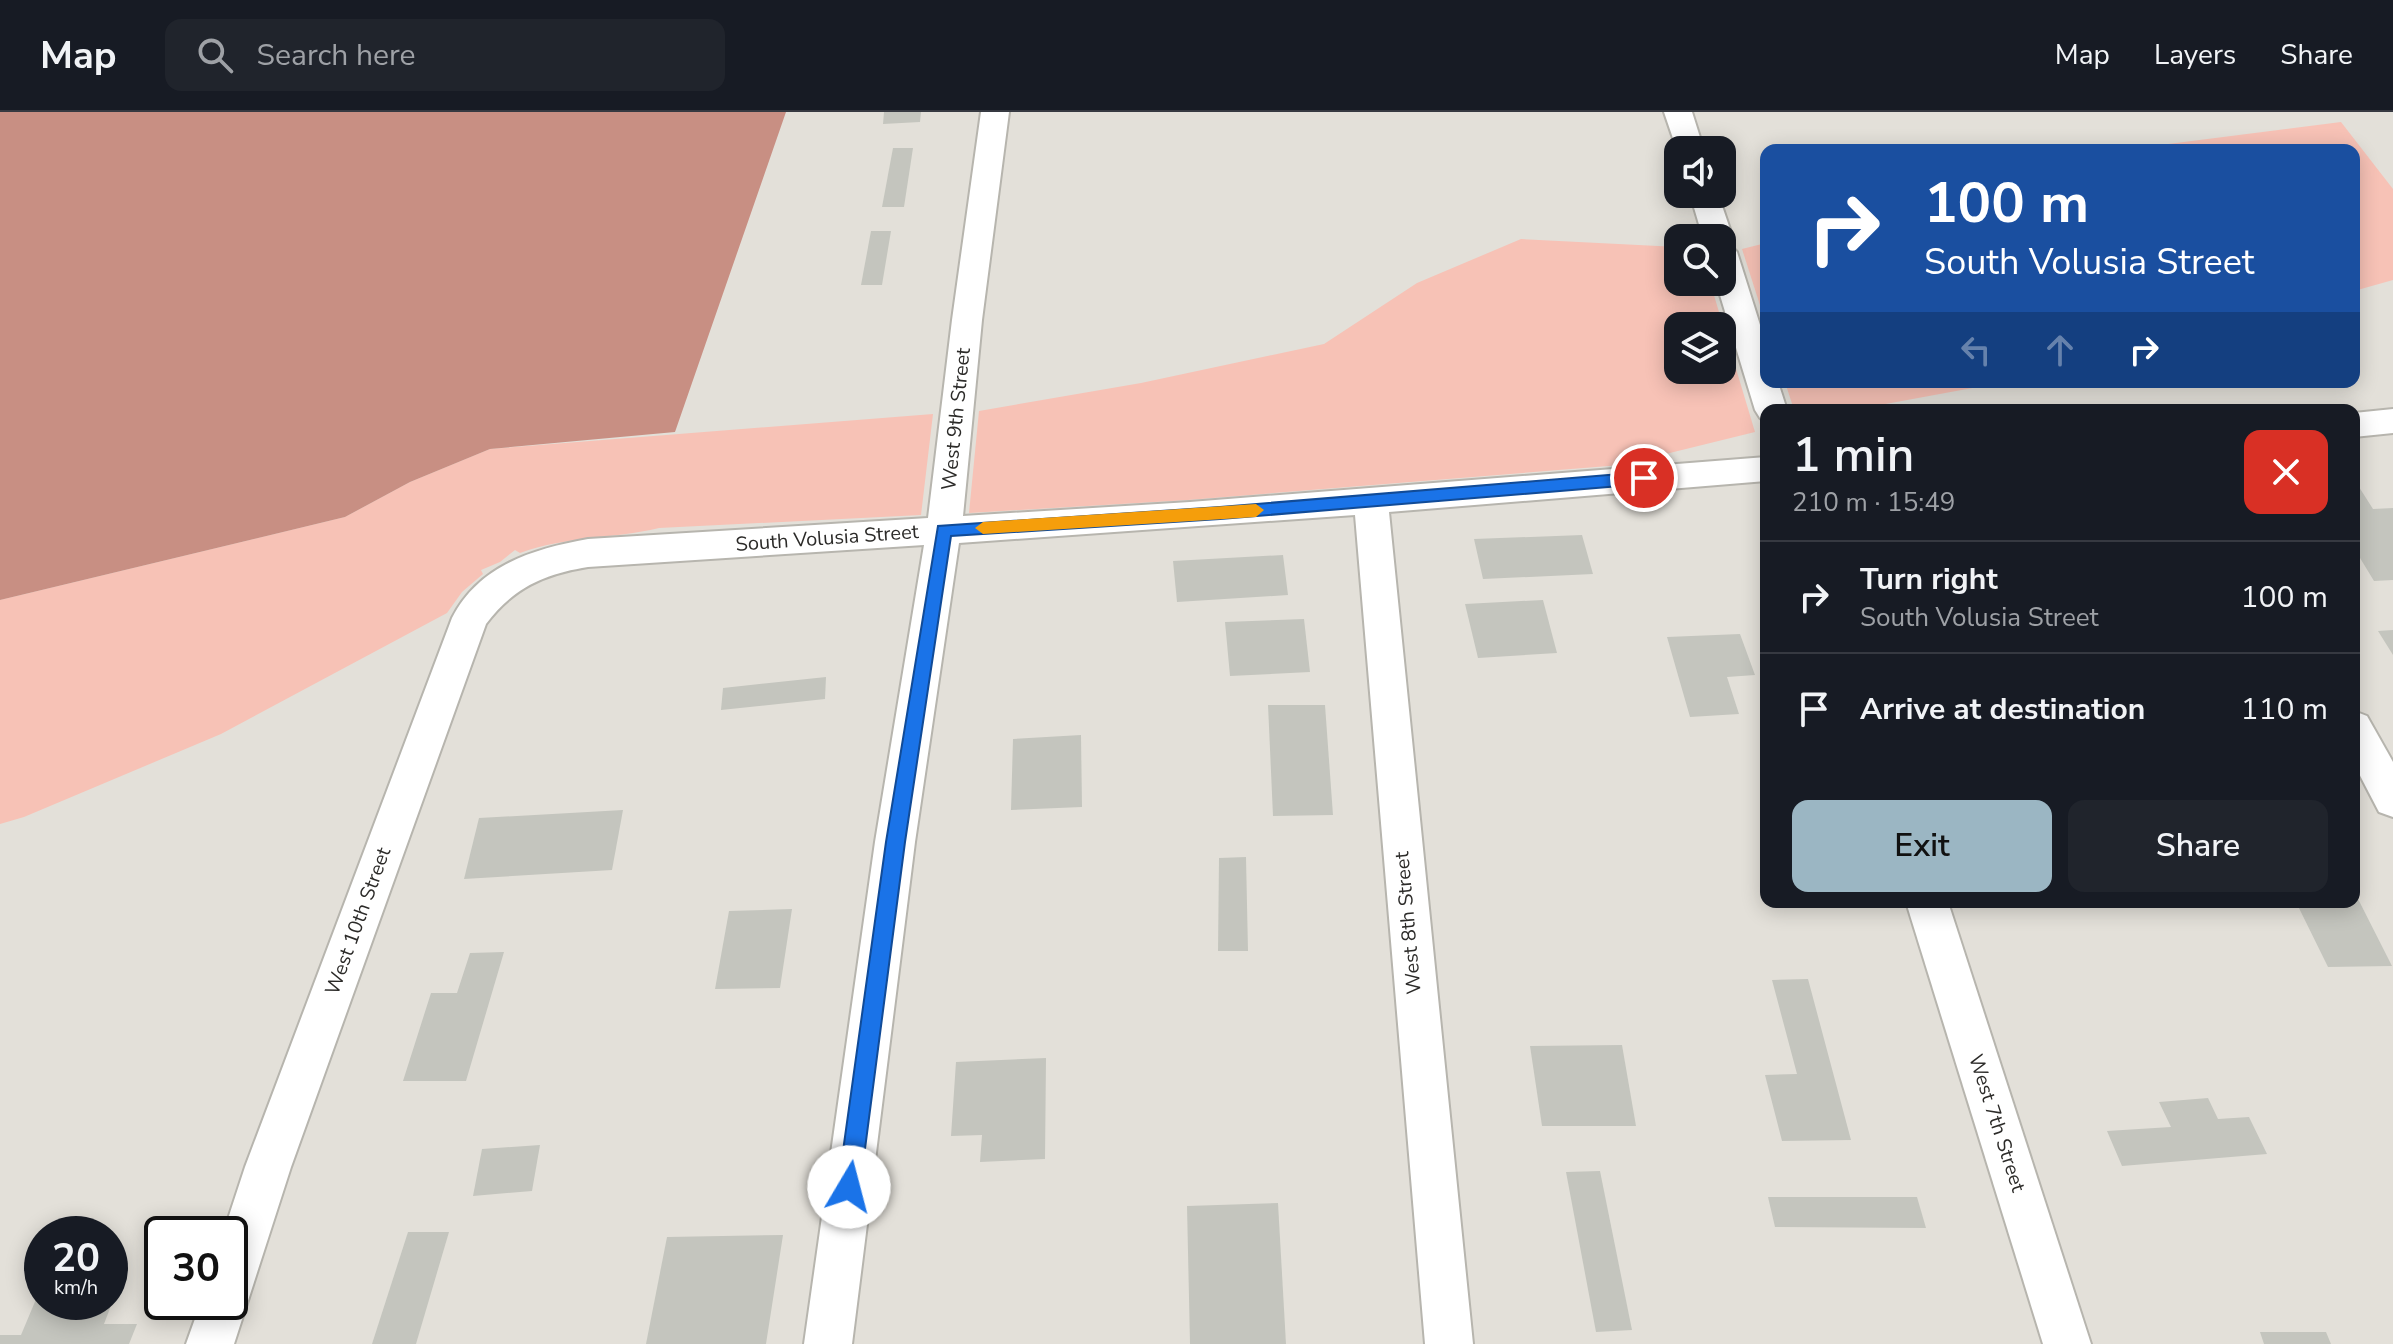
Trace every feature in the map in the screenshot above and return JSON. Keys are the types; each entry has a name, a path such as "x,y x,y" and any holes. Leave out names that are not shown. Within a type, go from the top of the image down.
{"street":[{"name":"West 9th Street","path":"828,1344 895,842 944,530 967,320 995,112"},
{"path":"1678,112 1686,136"},
{"path":"1736,296 1760,375"},
{"path":"2360,424 2393,421"},
{"name":"South Volusia Street","path":"514,574 547,559 588,553 1371,502 1760,470"},
{"name":"West 8th Street","path":"1371,502 1449,1344"},
{"name":"West 10th Street","path":"248,1229 268,1167 470,618 485,596 514,574"},
{"path":"2360,738 2393,800"},
{"name":"West 7th Street","path":"1929,908 2067,1344"},
{"path":"210,1344 219,1320"}],"shaded area":[{"path":"0,112 786,112 675,432 490,449 410,482 345,517 0,600"},
{"path":"2341,122 2358,144 2168,144"},
{"path":"2360,146 2393,189 2393,280 2360,289"},
{"path":"1521,239 1664,246 1664,296 1714,296 1719,312 1664,312 1664,384 1736,384 1736,369 1755,432 1621,465 1188,500 969,513 979,411 1141,383 1324,344 1417,283"},
{"path":"1760,244 1760,305 1742,249"},
{"path":"1787,388 1972,388 1886,404 1792,404"},
{"path":"933,414 921,515 659,528 555,543 520,553 515,550 500,562 481,570 483,574 462,592 447,613 221,734 24,817 0,824 0,600 345,517 410,482 490,449"}],"building":[{"path":"884,112 921,112 920,122 883,124"},
{"path":"893,148 913,148 904,207 882,207"},
{"path":"871,231 891,231 882,285 861,285"},
{"path":"2360,489 2373,509 2393,508 2393,580 2374,581 2360,558"},
{"path":"1582,535 1593,574 1483,579 1474,539"},
{"path":"1283,555 1288,595 1177,602 1173,561"},
{"path":"1543,600 1557,653 1478,658 1465,604"},
{"path":"1304,619 1310,672 1230,676 1225,622"},
{"path":"2393,630 2393,655 2378,631"},
{"path":"1740,634 1755,675 1727,677 1739,714 1690,717 1667,637"},
{"path":"826,677 825,699 721,710 723,688"},
{"path":"1268,705 1325,705 1333,815 1273,816"},
{"path":"1081,735 1082,807 1011,810 1013,739"},
{"path":"623,810 612,870 464,879 479,818"},
{"path":"1246,857 1248,951 1218,951 1219,858"},
{"path":"2360,903 2392,966 2328,967 2299,908 2360,908"},
{"path":"792,909 780,988 715,989 729,911"},
{"path":"504,952 466,1081 403,1081 431,993 457,993 470,953"},
{"path":"1808,979 1851,1140 1782,1141 1765,1075 1797,1074 1772,980"},
{"path":"1622,1045 1636,1126 1542,1126 1530,1046"},
{"path":"1046,1058 1045,1159 980,1162 982,1135 951,1136 956,1062"},
{"path":"2208,1098 2218,1119 2249,1117 2267,1154 2122,1166 2107,1131 2171,1127 2159,1102"},
{"path":"540,1145 532,1191 473,1196 482,1149"},
{"path":"1600,1171 1632,1330 1596,1332 1566,1172"},
{"path":"1768,1197 1917,1197 1926,1228 1775,1227"},
{"path":"1278,1203 1286,1344 1190,1344 1187,1206"},
{"path":"408,1232 449,1232 416,1344 372,1344"},
{"path":"783,1235 766,1344 646,1344 667,1237"},
{"path":"27,1320 106,1320 104,1324 137,1324 129,1344 0,1344 0,1335 21,1335"},
{"path":"2260,1332 2326,1332 2331,1344 2264,1344"}],"slow traffic":[{"path":"983,528 1256,510"}],"route":[{"path":"849,1187 895,842 944,530 1371,502 1644,478"}]}
